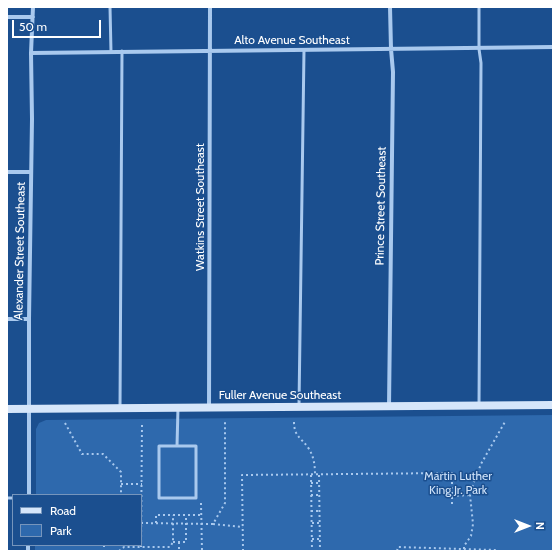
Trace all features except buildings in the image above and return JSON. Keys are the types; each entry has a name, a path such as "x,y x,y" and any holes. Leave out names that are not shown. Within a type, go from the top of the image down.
{"street":[{"name":"Alexander Street Southeast","path":"29,494 31,53 33,7"},
{"name":"Watkins Street Southeast","path":"209,408 210,7"},
{"name":"Prince Street Southeast","path":"389,406 393,72 390,7"},
{"path":"7,17 33,16"},
{"name":"Alto Avenue Southeast","path":"31,53 553,47"},
{"path":"7,172 31,172"},
{"path":"7,319 29,318"},
{"name":"Fuller Avenue Southeast","path":"7,409 553,405"}],"lane":[{"path":"110,7 111,52"},
{"path":"478,406 481,63 479,49 479,7"},
{"path":"299,407 304,50"},
{"path":"120,409 122,51"},
{"path":"177,446 178,408"},
{"path":"159,446 196,446 196,498 159,498 159,446"}],"path":[{"path":"464,549 464,546 471,536 473,524 470,495 481,464 506,420"},
{"path":"213,524 225,503 225,422"},
{"path":"294,422 296,433 313,458 315,475"},
{"path":"65,423 82,454 103,454 121,472 121,494"},
{"path":"142,423 142,494"},
{"path":"243,551 242,475 452,473 451,504"},
{"path":"311,475 312,551"},
{"path":"319,475 320,551"},
{"path":"311,483 319,483"},
{"path":"121,484 142,484"},
{"path":"311,495 319,495"},
{"path":"452,496 470,495"},
{"path":"196,498 202,503 202,551"},
{"path":"311,511 319,511"},
{"path":"156,523 156,515 202,515"},
{"path":"119,551 124,547 170,547 173,542 173,515"},
{"path":"173,542 186,542 186,515"},
{"path":"142,523 213,524 243,527"},
{"path":"312,523 319,523"},
{"path":"312,539 320,539"},
{"path":"179,542 179,551"},
{"path":"398,551 398,547 495,551"}],"green space":[{"name":"Martin Luther King Jr. Park","path":"553,415 553,551 35,551 35,546 142,546 142,494 36,494 36,429 39,423 46,420"}]}
